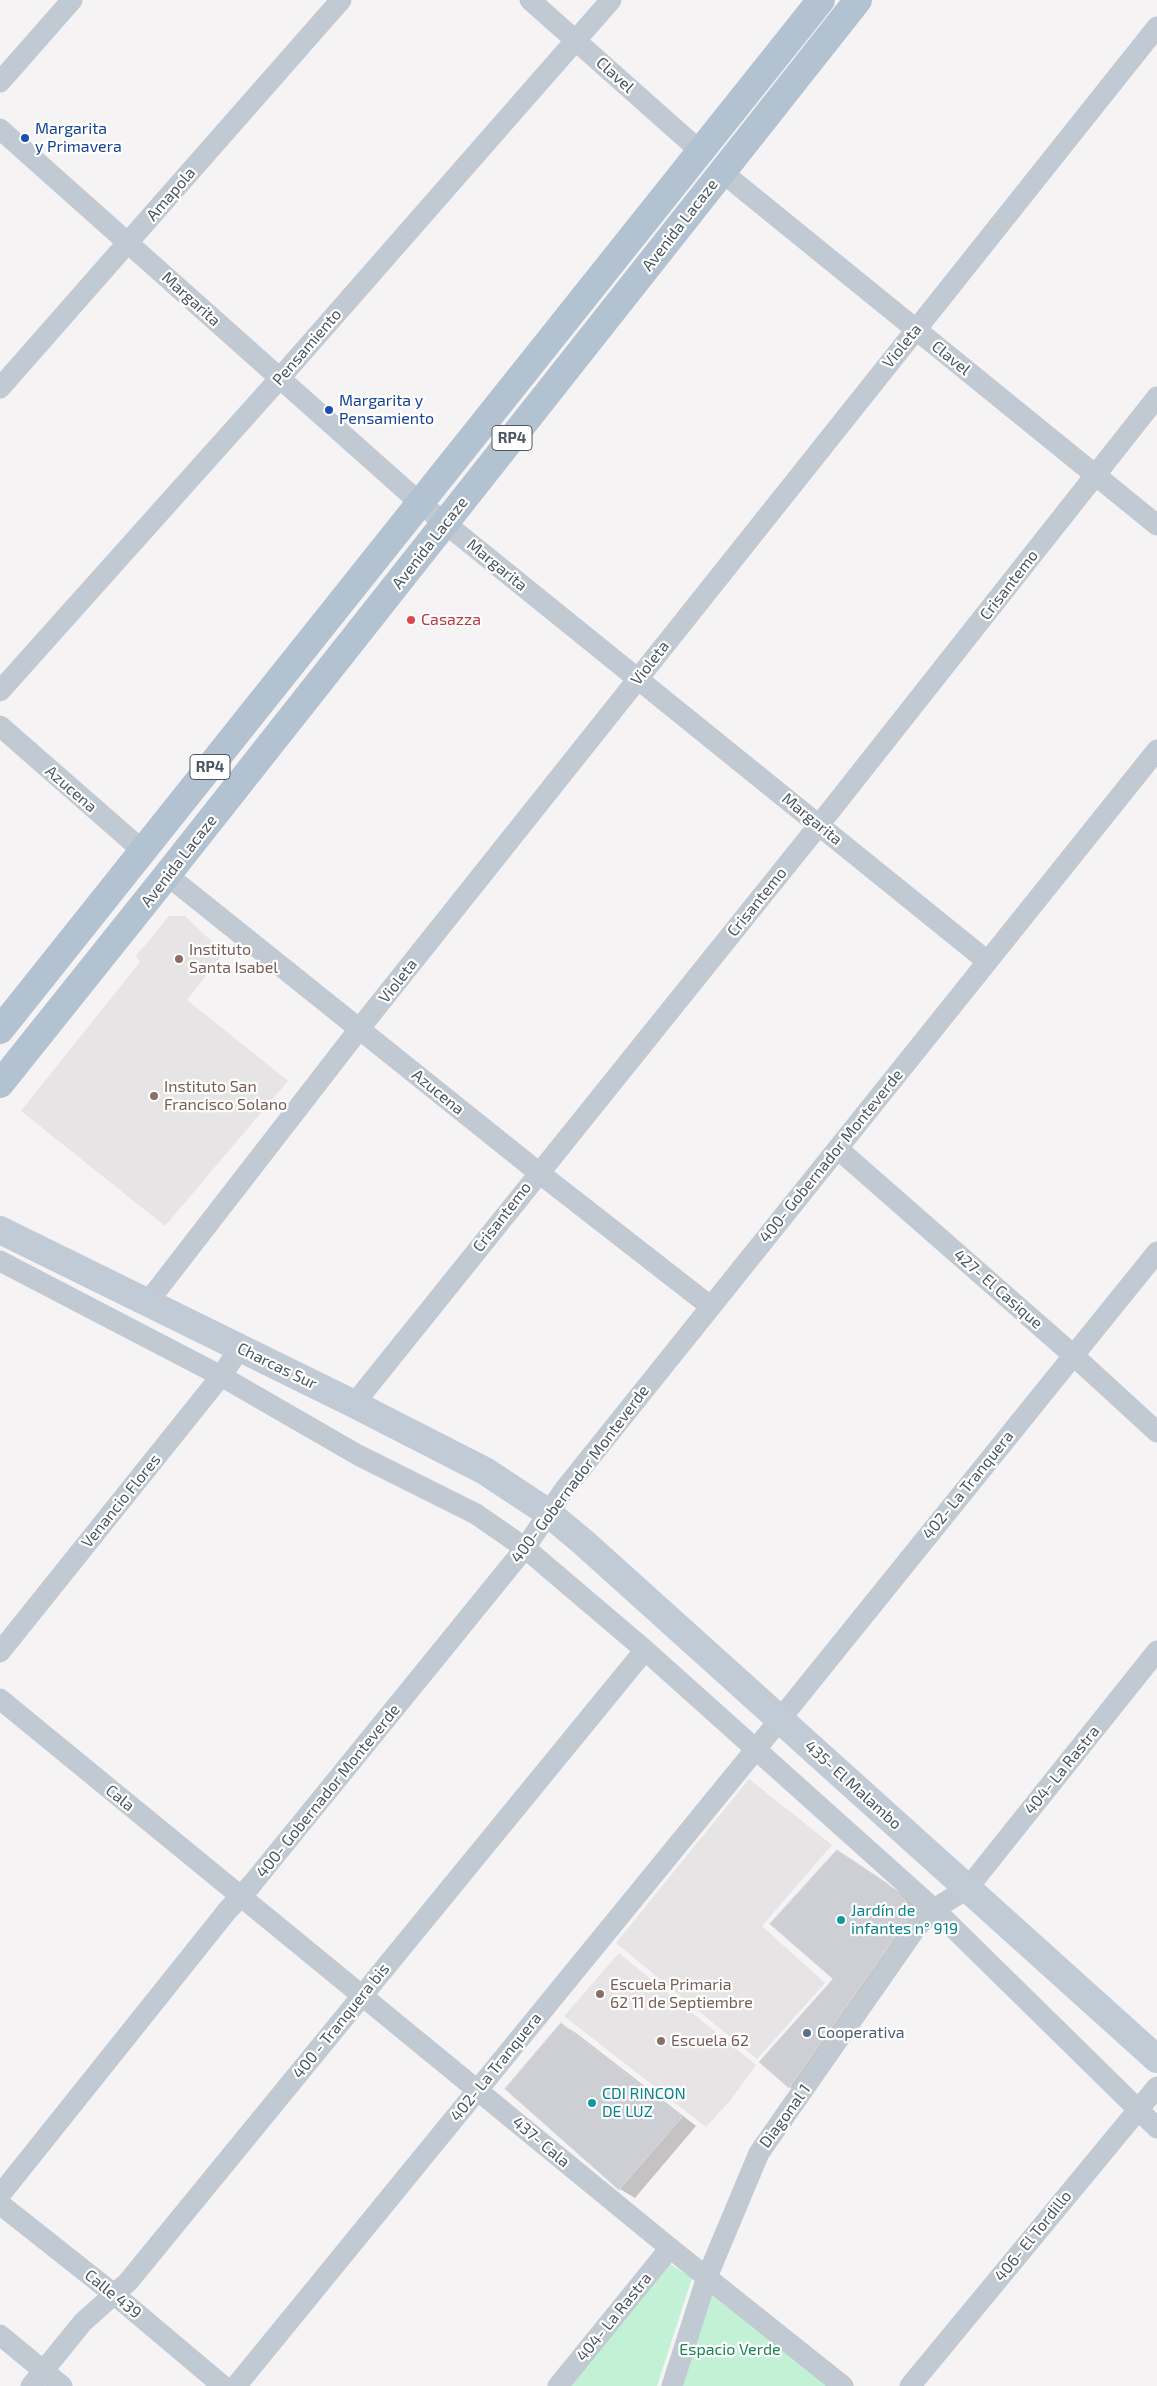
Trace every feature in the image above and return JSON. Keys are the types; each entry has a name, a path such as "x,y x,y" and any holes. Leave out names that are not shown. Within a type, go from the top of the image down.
{"main road":[{"name":"Avenida Lacaze","path":"0,1030 821,0"},
{"name":"Avenida Lacaze","path":"0,1084 858,0"},
{"path":"167,875 212,802 360,617 413,543 419,529 420,503"},
{"name":"Charcas Sur","path":"0,1230 354,1404 485,1471 507,1483 547,1512"},
{"name":"435- El Malambo","path":"547,1512 1157,2059"}],"street":[{"path":"0,82 72,0"},
{"name":"Amapola","path":"0,388 341,0"},
{"name":"Clavel","path":"530,0 700,151"},
{"name":"Pensamiento","path":"0,692 280,378 611,0"},
{"name":"Violeta","path":"146,1303 360,1028 1157,27"},
{"name":"Margarita","path":"0,130 420,503 988,960"},
{"name":"Clavel","path":"722,172 1157,525"},
{"name":"Crisantemo","path":"354,1404 538,1172 819,825 1157,397"},
{"name":"Azucena","path":"0,726 143,851"},
{"name":"400- Gobernador Monteverde","path":"0,2195 240,1896 252,1884 525,1548 547,1512 710,1306 1157,750"},
{"name":"Azucena","path":"167,875 538,1172 710,1306"},
{"name":"427- El Casique","path":"838,1149 1073,1355 1157,1432"},
{"name":"402- La Tranquera","path":"236,2386 756,1749 1157,1252"},
{"path":"0,1261 221,1376 358,1455 476,1514 525,1548 645,1650 934,1909 1157,2128"},
{"name":"Venancio Flores","path":"0,1652 221,1376 240,1348"},
{"name":"400 - Tranquera bis","path":"36,2378 82,2322 128,2282 645,1650"},
{"name":"404- La Rastra","path":"967,1889 1157,1652"},
{"name":"Cala","path":"0,1699 240,1896"},
{"name":"Diagonal 1","path":"672,2386 707,2277 759,2154 916,1928 934,1909 967,1889"},
{"name":"437- Cala","path":"240,1896 670,2248 843,2386"},
{"name":"406- El Tordillo","path":"910,2386 1157,2087"},
{"name":"Calle 439","path":"0,2204 116,2294 213,2383"},
{"name":"404- La Rastra","path":"558,2386 670,2248"},
{"path":"0,2335 36,2378 62,2386"}],"shaded area":[{"name":"Instituto San Francisco Solano","path":"169,916 185,916 224,953 187,1000 288,1081 165,1226 21,1111 140,962 136,956"},
{"path":"749,1779 832,1845 762,1926 825,1983 757,2059 616,1943"},
{"name":"Escuela 62","path":"619,1953 756,2065 730,2101 706,2127 564,2016"}],"green space":[{"path":"669,2263 692,2278 657,2386 570,2386"},
{"name":"Espacio Verde","path":"711,2289 827,2386 681,2386"}],"building":[{"name":"Jardín de infantes n° 919","path":"837,1850 888,1884 906,1901 910,1916 789,2088 759,2062 833,1979 770,1924"},
{"name":"CDI RINCON DE LUZ","path":"561,2023 682,2117 619,2190 505,2089"}],"place":[{"name":"Margarita y Primavera","path":"25,138"},
{"name":"Margarita y Pensamiento","path":"329,410"},
{"name":"Casazza","path":"411,620"},
{"name":"Instituto Santa Isabel","path":"179,959"},
{"name":"Instituto San Francisco Solano","path":"154,1096"},
{"name":"Jardín de infantes n° 919","path":"841,1920"},
{"name":"Escuela Primaria 62 11 de Septiembre","path":"600,1994"},
{"name":"Cooperativa","path":"807,2033"},
{"name":"Escuela 62","path":"661,2041"},
{"name":"CDI RINCON DE LUZ","path":"592,2103"}]}
